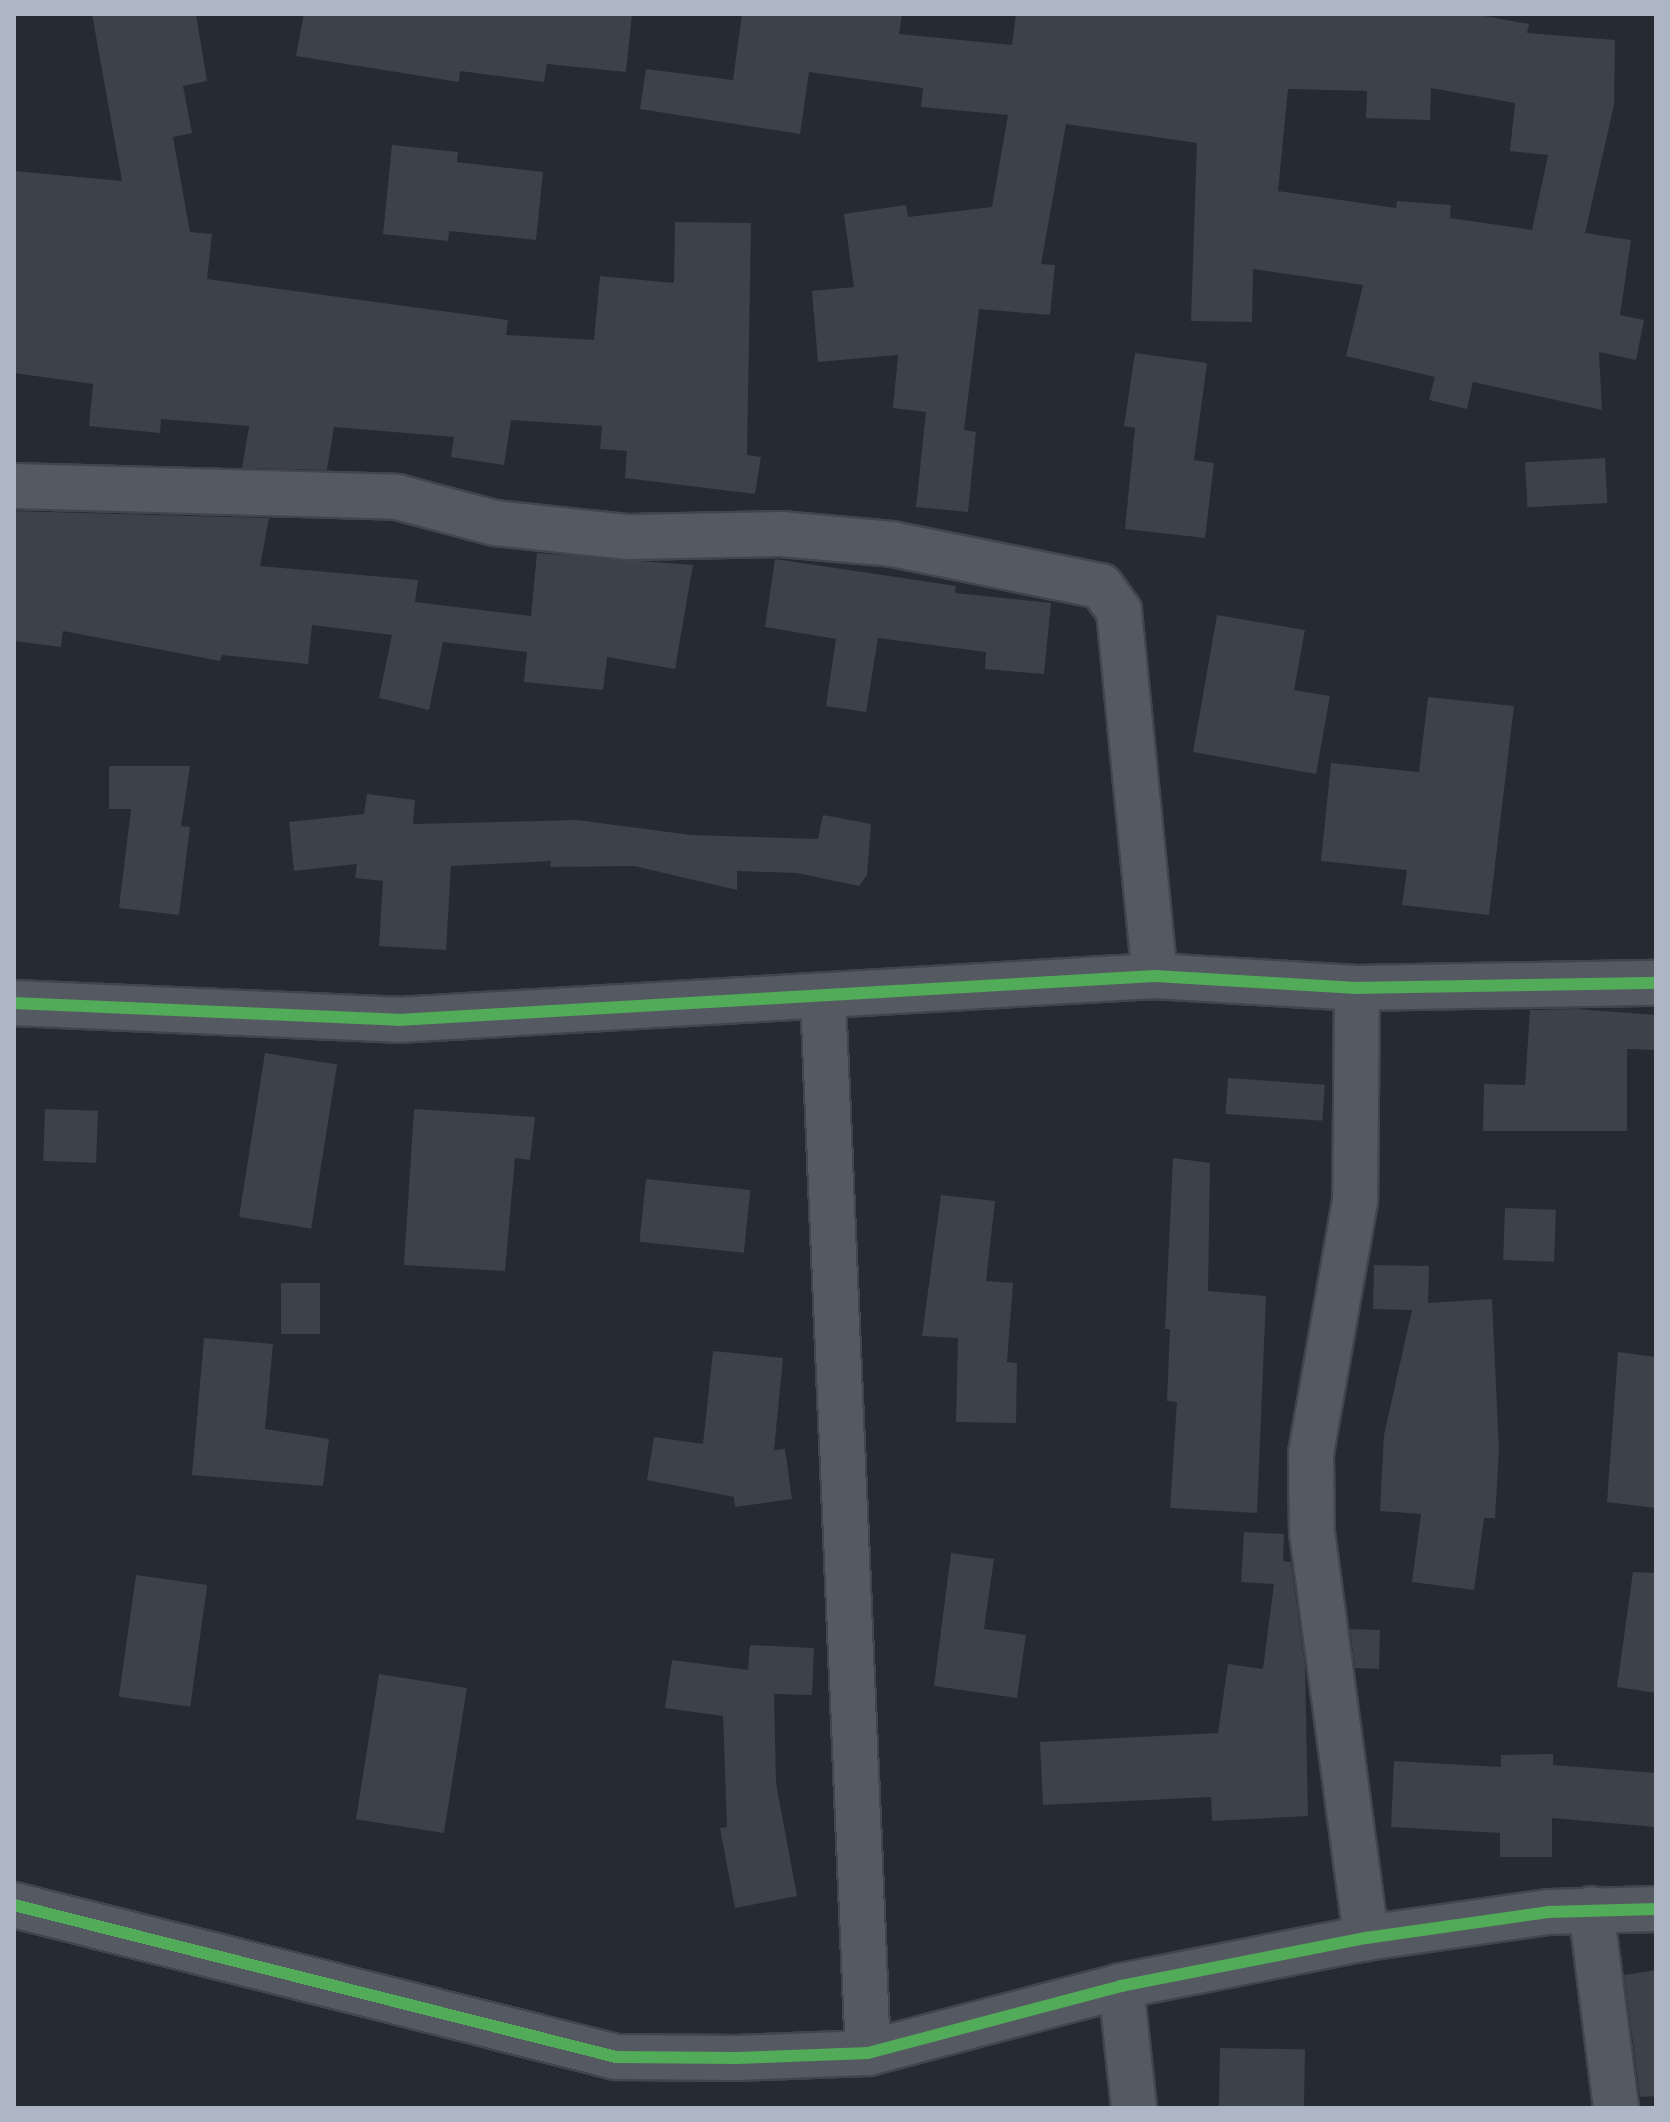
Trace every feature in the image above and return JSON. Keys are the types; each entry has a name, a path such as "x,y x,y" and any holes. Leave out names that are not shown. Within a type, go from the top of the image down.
{"street":[{"path":"14,486 397,497 495,523 628,537 781,534 892,544 1101,586 1119,611 1155,976"},
{"path":"14,1003 398,1020 1155,976 1357,988 1656,983"},
{"path":"1357,988 1355,1201 1311,1453 1312,1532 1366,1938"},
{"path":"823,997 868,2053"},
{"path":"14,1905 616,2057 868,2053 1121,1986 1366,1938 1591,1909 1656,1909"},
{"path":"1591,1909 1616,2108"},
{"path":"1121,1986 1134,2108"}],"building":[{"path":"92,14 196,14 207,81 183,86 192,133 173,137 190,232 212,234 207,279 508,320 506,335 594,340 600,276 674,283 675,222 751,223 747,455 761,457 755,494 625,478 627,451 600,449 602,426 511,420 504,465 451,457 454,437 334,427 327,470 242,468 249,426 161,419 160,433 89,426 93,384 14,373 14,171 122,181"},
{"path":"304,14 632,14 626,72 547,64 544,82 460,71 459,82 296,56"},
{"path":"742,14 902,14 899,34 1012,45 1016,14 1473,14 1529,24 1527,33 1615,40 1614,105 1585,233 1631,240 1620,315 1644,320 1636,360 1599,352 1602,410 1473,382 1467,409 1429,400 1435,377 1346,356 1363,285 1253,269 1252,322 1191,321 1197,143 1066,124 1041,264 1055,265 1050,315 979,309 964,430 976,432 968,512 916,507 926,412 893,408 898,355 818,362 812,291 854,287 844,214 906,205 908,217 992,207 1008,115 921,107 923,88 809,72 800,134 640,109 646,69 733,80","holes":["1431,88 1515,103 1510,151 1548,155 1532,230 1450,218 1451,205 1397,201 1396,208 1278,191 1288,89 1367,91 1366,118 1430,120"]},
{"path":"392,145 458,152 457,162 543,172 536,240 449,231 448,241 383,234"},
{"path":"1135,353 1207,363 1194,460 1214,463 1205,538 1125,529 1135,428 1124,426"},
{"path":"1605,458 1607,503 1527,507 1525,462"},
{"path":"14,511 269,518 260,566 418,580 415,602 531,616 537,553 693,565 675,669 607,657 603,690 524,682 527,652 443,642 429,710 379,698 392,635 312,625 308,664 222,655 220,661 63,631 61,647 14,641"},
{"path":"775,559 956,586 955,593 1051,603 1044,674 985,669 986,652 878,638 866,712 826,706 836,639 765,627"},
{"path":"1217,615 1305,630 1294,690 1330,696 1316,774 1193,752"},
{"path":"1428,697 1514,706 1489,915 1402,905 1407,870 1321,861 1331,763 1419,772"},
{"path":"109,766 190,766 181,826 190,827 179,915 119,908 131,809 109,809"},
{"path":"367,794 415,800 413,824 577,820 691,835 818,839 823,815 871,824 867,875 859,886 797,873 737,871 737,890 634,866 550,867 551,861 451,866 446,950 379,946 383,881 355,878 357,864 294,871 289,822 364,814"},
{"path":"1577,1009 1656,1015 1656,1050 1627,1049 1627,1131 1483,1131 1484,1084 1525,1085 1530,1010"},
{"path":"265,1053 337,1064 311,1228 239,1217"},
{"path":"1228,1078 1325,1085 1322,1121 1225,1114"},
{"path":"45,1109 98,1111 96,1163 43,1161"},
{"path":"414,1109 535,1117 530,1160 515,1158 505,1271 404,1265"},
{"path":"1173,1158 1210,1163 1208,1291 1266,1296 1257,1513 1170,1508 1177,1402 1167,1401 1170,1329 1165,1329"},
{"path":"646,1179 750,1190 744,1253 639,1242"},
{"path":"941,1195 995,1201 986,1281 1013,1283 1007,1362 1017,1363 1016,1423 956,1422 958,1338 922,1336"},
{"path":"1505,1208 1556,1210 1554,1262 1503,1260"},
{"path":"1374,1265 1429,1266 1428,1303 1492,1299 1499,1451 1495,1518 1484,1518 1474,1590 1412,1582 1421,1514 1380,1511 1384,1435 1412,1310 1373,1309"},
{"path":"281,1283 320,1283 320,1334 281,1334"},
{"path":"204,1338 273,1344 265,1429 329,1439 323,1486 192,1475"},
{"path":"713,1351 783,1358 774,1450 785,1449 792,1499 735,1507 734,1497 647,1480 654,1437 703,1444"},
{"path":"1618,1352 1656,1357 1656,1508 1607,1502"},
{"path":"1244,1532 1284,1534 1283,1561 1291,1562 1305,1666 1308,1816 1212,1821 1211,1797 1043,1805 1040,1742 1218,1733 1228,1664 1263,1669 1274,1584 1241,1582"},
{"path":"951,1553 994,1559 984,1629 1026,1635 1017,1698 934,1686"},
{"path":"1633,1572 1656,1573 1656,1693 1617,1687"},
{"path":"136,1575 207,1585 190,1707 119,1697"},
{"path":"1350,1629 1380,1630 1379,1669 1355,1668"},
{"path":"750,1645 814,1648 812,1695 774,1694 776,1783 797,1896 735,1908 720,1828 727,1827 723,1716 665,1708 672,1660 748,1670"},
{"path":"379,1674 467,1688 444,1833 356,1819"},
{"path":"1553,1754 1553,1765 1656,1773 1656,1827 1552,1818 1552,1857 1500,1857 1500,1833 1391,1827 1394,1761 1501,1767 1501,1755"},
{"path":"1656,1970 1656,2096 1640,2097 1624,1975"},
{"path":"1220,2048 1305,2049 1304,2108 1219,2108"}],"cycle path":[{"path":"14,1003 398,1020 1155,976 1357,988 1656,983"},
{"path":"14,1905 616,2057 737,2058 868,2053 1121,1986 1366,1938 1548,1912 1656,1909"}]}
